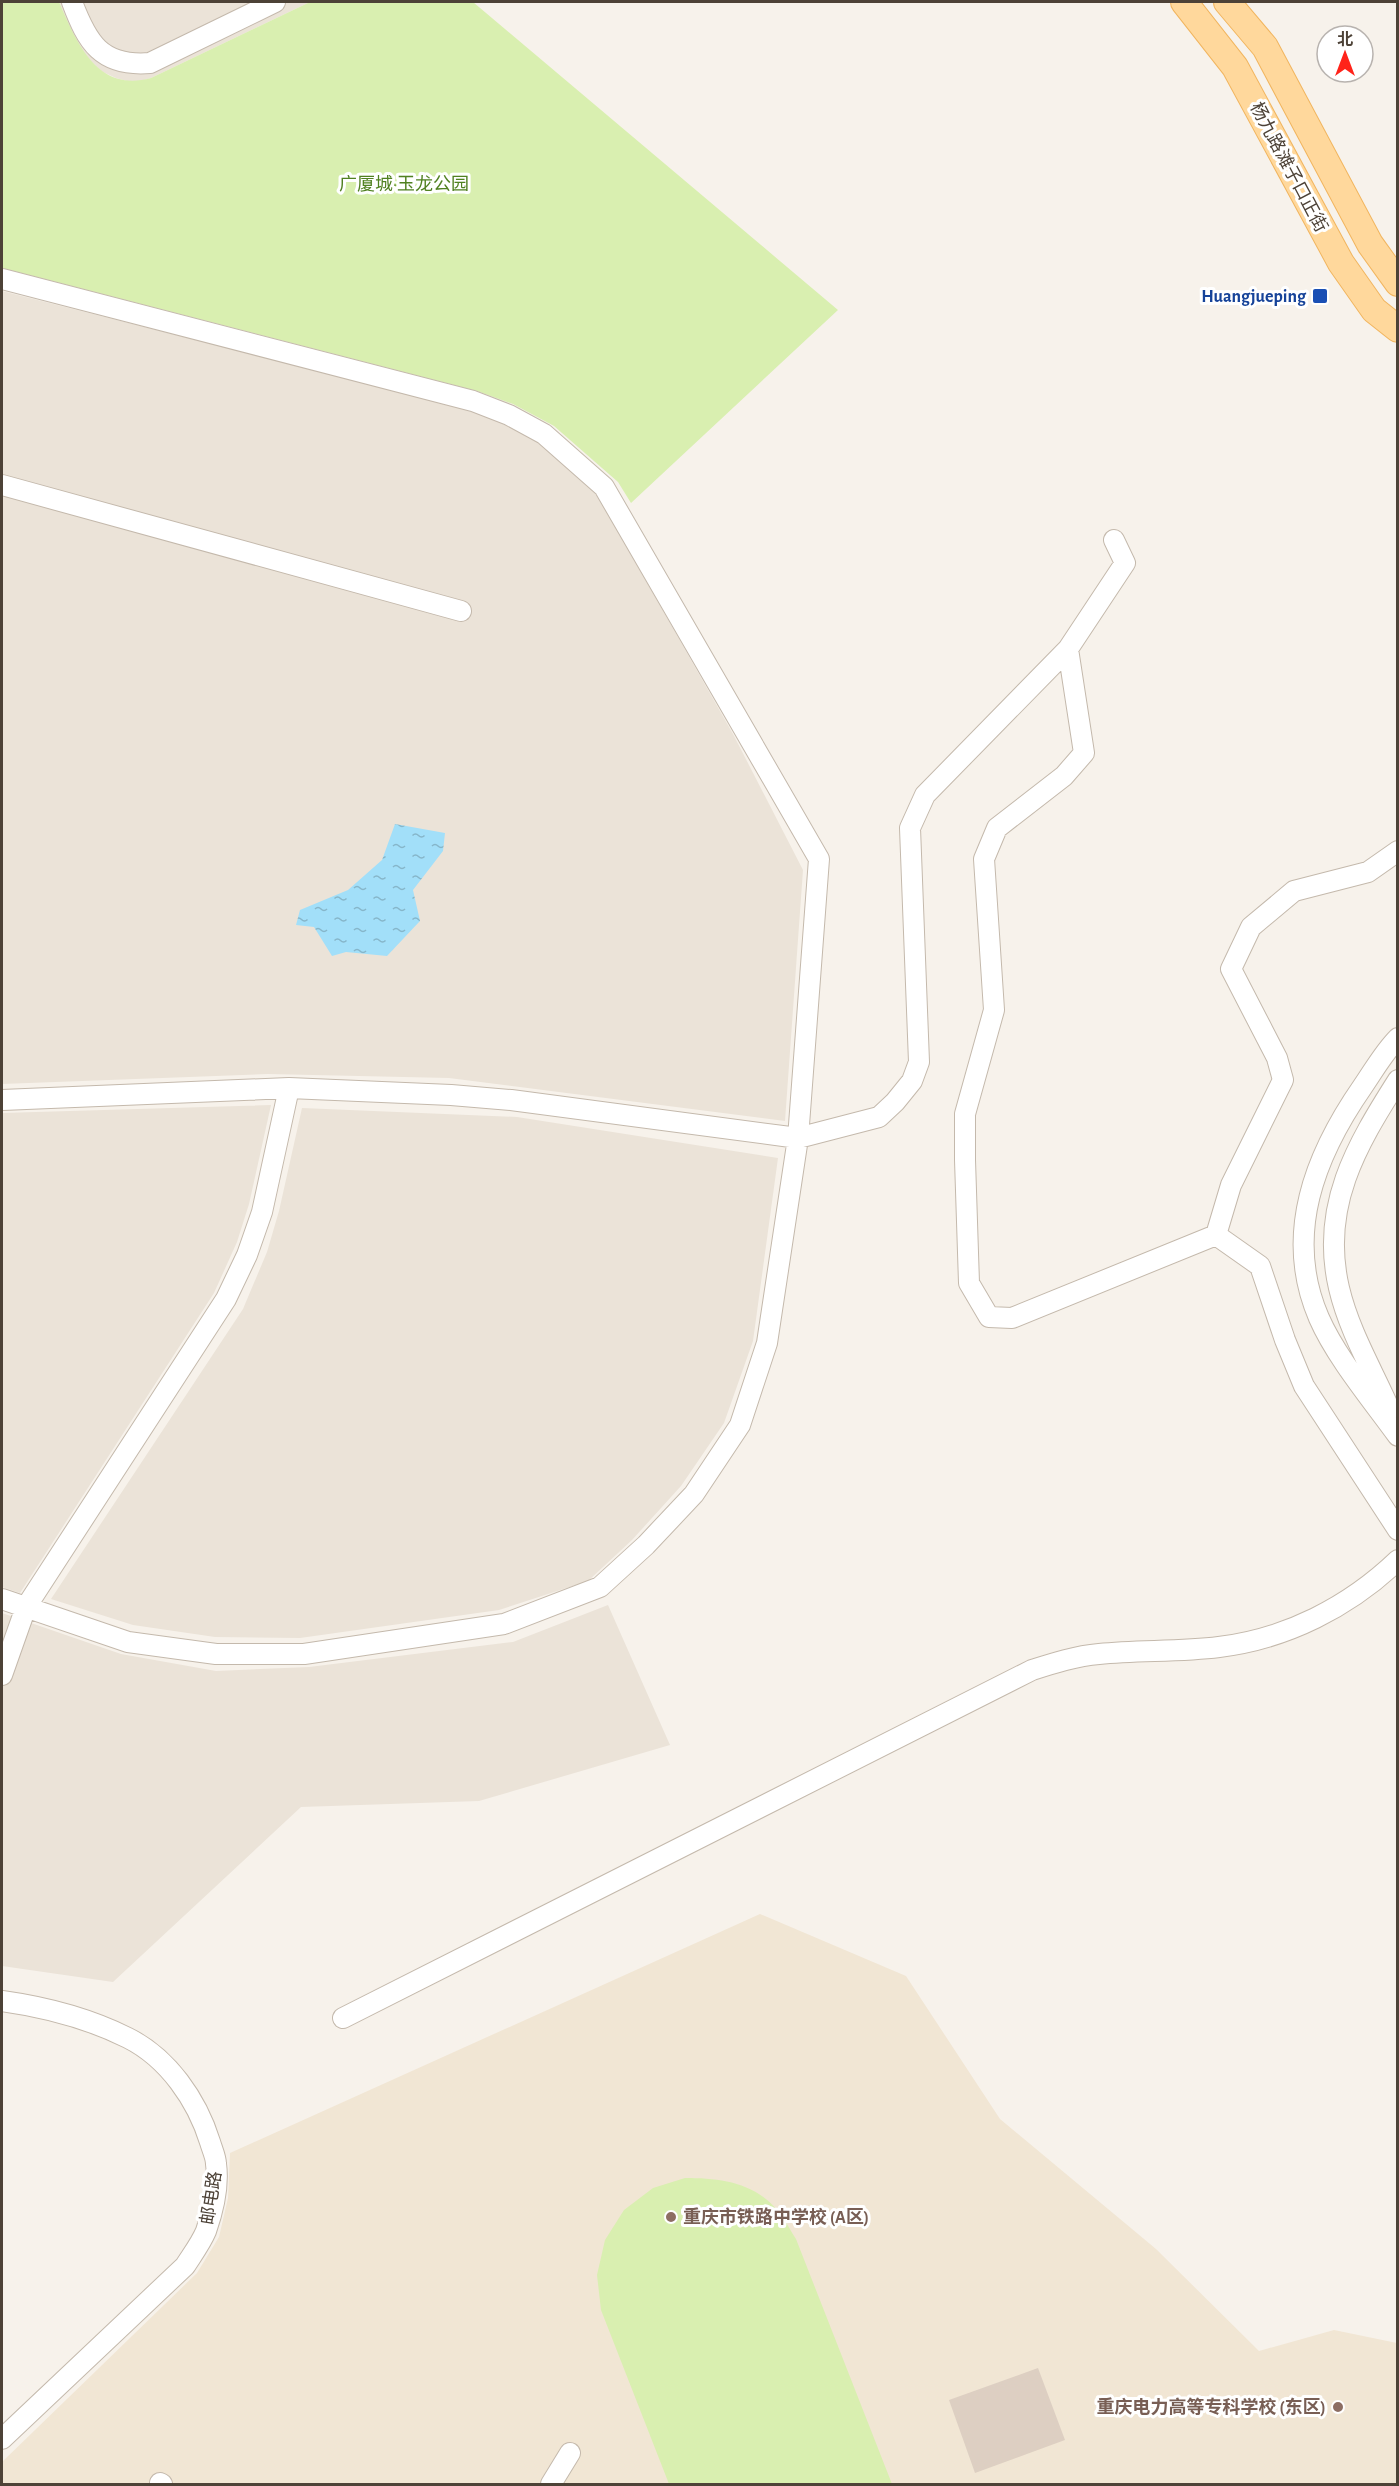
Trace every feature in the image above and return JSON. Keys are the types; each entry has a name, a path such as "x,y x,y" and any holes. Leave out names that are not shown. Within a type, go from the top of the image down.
{"main road":[{"name":"杨九路滩子口正街","path":"1184,2 1235,67 1341,263 1374,310 1398,329"},
{"name":"杨九路滩子口正街","path":"1227,2 1265,47 1370,244 1398,283"}],"street":[{"path":"72,2 88,39 99,51 116,60 134,64 150,63 275,2"},
{"path":"2,279 473,401 509,415 544,434 604,487 819,859 798,1138 767,1344 740,1425 694,1494 646,1545 600,1587 504,1624 304,1654 216,1654 128,1642 2,1599"},
{"path":"2,485 461,611"},
{"path":"2,1100 289,1088 511,1100 798,1138 879,1117 896,1102 912,1082 920,1062 910,828 925,795 1068,649 1125,563 1114,540"},
{"path":"1068,649 1084,753 1064,776 996,828 984,859 994,1010 965,1114 969,1283 989,1317 1012,1318 1216,1235"},
{"path":"1216,1235 1231,1185 1283,1080 1277,1058 1231,969 1251,927 1294,891 1368,872 1398,851"},
{"path":"1398,1038 1341,1117 1325,1148 1311,1184 1304,1220 1304,1255 1309,1290 1319,1318 1332,1342 1398,1436"},
{"path":"1398,1080 1366,1130 1352,1157 1340,1192 1334,1224 1334,1258 1348,1316 1398,1427"},
{"path":"2,1675 26,1607 226,1299 247,1255 262,1212 289,1088"},
{"path":"1216,1235 1260,1266 1304,1386 1398,1530"},
{"path":"343,2018 1032,1670 1064,1660 1097,1654 1220,1647 1282,1633 1328,1612 1372,1585 1398,1560"},
{"name":"邮电路","path":"2,2001 48,2009 86,2020 130,2038 164,2065 185,2088 204,2122 216,2163 215,2197 205,2233 185,2266 2,2439"},
{"path":"551,2484 570,2453"}],"shaded area":[{"path":"59,2 310,2 151,78 134,83 101,71 87,57 76,42"},
{"path":"2,291 473,410 537,440 595,491 733,734 803,870 785,1121 449,1078 268,1074 2,1084"},
{"path":"271,1105 249,1204 237,1242 214,1293 20,1593 2,1587 2,1113"},
{"path":"302,1108 517,1117 778,1158 753,1341 724,1423 681,1486 632,1540 588,1581 499,1610 300,1638 215,1637 133,1625 51,1599 243,1309 267,1252 279,1211"},
{"path":"608,1605 670,1745 479,1801 301,1807 113,1982 2,1966 2,1613 121,1654 216,1671 309,1667 513,1642"},
{"name":"重庆市铁路中学校 (A区)","path":"760,1914 906,1976 1000,2119 1156,2249 1259,2351 1334,2330 1397,2343 1397,2484 2,2484 2,2462 197,2273 219,2237 228,2198 230,2153"}],"green space":[{"name":"广厦城·玉龙公园","path":"2,2 59,2 73,33 91,61 102,71 116,78 132,81 151,78 310,2 473,2 838,310 631,503 618,482 554,426 513,404 477,391 2,268"},
{"path":"685,2178 711,2179 747,2188 769,2201 783,2217 796,2239 892,2484 669,2484 601,2310 597,2275 605,2240 624,2210 653,2188"}],"water":[{"path":"395,824 445,833 443,851 413,890 420,921 387,956 346,952 332,956 314,927 296,925 300,910 348,890 382,860"}],"building":[{"path":"1038,2368 1065,2440 975,2473 949,2400"}],"place":[{"name":"Huangjueping","path":"1320,296"},
{"name":"重庆市铁路中学校 (A区)","path":"671,2217"},
{"name":"重庆电力高等专科学校 (东区)","path":"1338,2407"}]}
